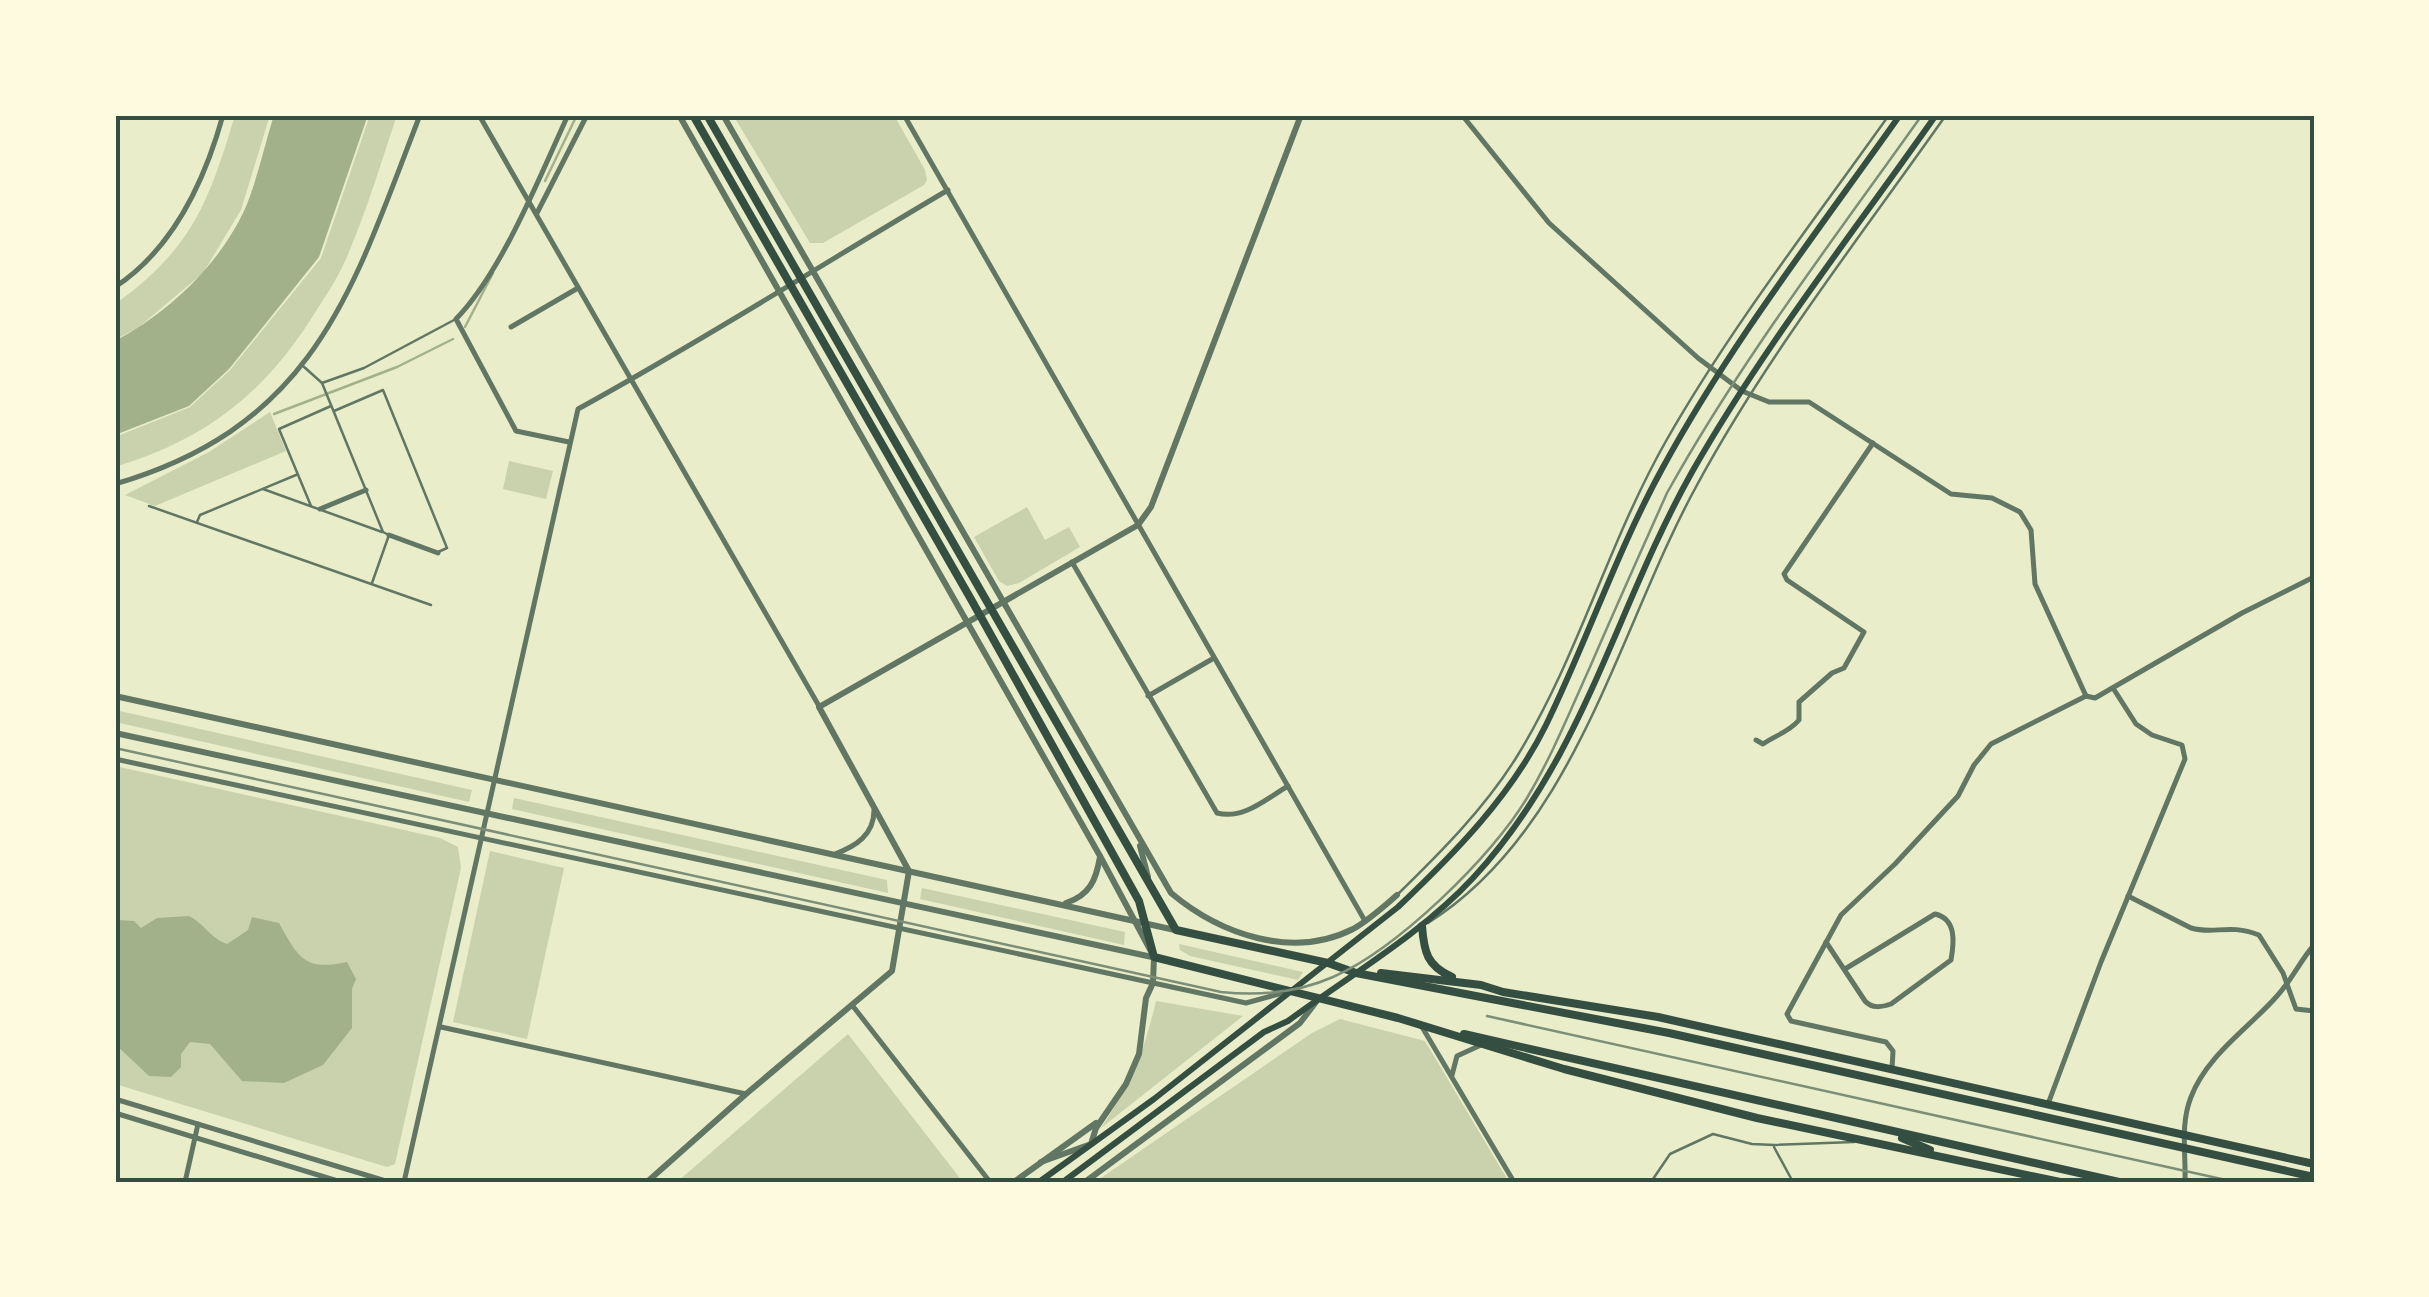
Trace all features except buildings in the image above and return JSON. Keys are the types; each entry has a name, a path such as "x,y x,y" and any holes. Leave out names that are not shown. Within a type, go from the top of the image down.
{"main road":[{"path":"693,115 980,615 1139,902 1154,957 1420,1024 2119,1182"},
{"path":"706,115 1176,930 1427,987 1584,1015 2314,1177"},
{"path":"1039,1182 1328,963 1421,886 1500,800 1546,726 1603,591 1662,469 1720,373 1900,115"},
{"path":"1063,1182 1264,1032 1288,1021 1422,926 1488,861 1564,752 1691,474 1936,115"},
{"path":"1422,926 1424,952 1434,968 1450,977 1503,992"},
{"path":"1356,972 1481,984"},
{"path":"1427,987 1503,992 1658,1017 2314,1164"},
{"path":"1420,1024 1481,1045 1757,1118 2060,1182"},
{"path":"1892,1070 1940,1094"},
{"path":"1884,1131 1947,1157"}],"street":[{"path":"115,288 163,241 197,190 223,115"},
{"path":"115,484 167,468 214,444 254,415 302,366 358,276 420,115"},
{"path":"480,115 820,707 909,871 892,971 647,1182"},
{"path":"568,115 529,200 474,301 456,319 516,430 569,442"},
{"path":"538,213 587,115"},
{"path":"679,115 1154,957 1139,1054 1126,1084 1101,1119 1091,1144 1041,1162"},
{"path":"724,115 1171,893 1194,913 1217,925 1294,944 1325,940 1366,921 1397,896"},
{"path":"904,115 1366,921"},
{"path":"820,707 1138,525 1150,507 1301,115"},
{"path":"1462,115 1549,223 1698,358 1746,393 1768,402 1808,402 1951,494 1992,498 2010,505 2028,520 2035,584 2086,696"},
{"path":"404,1182 578,409 780,293 948,190"},
{"path":"511,327 579,288"},
{"path":"1756,740 1762,744 1789,732 1799,720 1799,702 1832,673 1844,668 1864,632 1787,580 1784,574 1873,443"},
{"path":"320,509 366,490"},
{"path":"386,533 438,552"},
{"path":"1072,562 1217,814 1230,817 1247,811 1288,786"},
{"path":"1892,1070 1893,1051 1886,1042 1791,1021 1788,1014 1841,915 1958,796 1974,765 1991,744 2086,696 2095,698 2314,577"},
{"path":"1148,696 1214,658"},
{"path":"2048,1104 2128,896 2184,770 2186,754 2178,742 2152,735 2136,724 2113,688"},
{"path":"115,696 1176,930"},
{"path":"115,733 1154,957"},
{"path":"115,760 1246,1003 1293,990"},
{"path":"834,854 862,840 870,831 874,808"},
{"path":"1136,835 1151,887"},
{"path":"1057,904 1070,903 1091,888 1100,856"},
{"path":"2128,896 2200,931 2234,927 2259,935 2280,965 2296,1009 2314,1011"},
{"path":"1826,942 1844,969 1869,1005 1892,1004 1951,960 1950,922 1936,914 1844,969"},
{"path":"2185,1182 2187,1148 2182,1134 2190,1097 2206,1070 2281,992 2314,945"},
{"path":"1085,1182 1300,1023 1319,998"},
{"path":"852,1005 990,1182"},
{"path":"1420,1024 1514,1182"},
{"path":"441,1027 746,1094"},
{"path":"1452,1075 1456,1056 1481,1045"},
{"path":"115,1098 389,1182"},
{"path":"115,1113 341,1182"},
{"path":"1014,1182 1101,1119"},
{"path":"185,1182 198,1124"}],"lane":[{"path":"1397,896 1466,824 1516,758 1558,680 1634,502 1665,442 1712,366 1889,115"},
{"path":"1746,393 1946,115"},
{"path":"322,382 364,368 456,319"},
{"path":"302,366 322,382 386,533 372,583"},
{"path":"311,506 279,429 382,390 447,548 438,552"},
{"path":"197,522 200,514 298,474"},
{"path":"263,489 386,533"},
{"path":"150,506 432,605"},
{"path":"1651,1182 1670,1154 1712,1134 1774,1146 1865,1140"},
{"path":"1774,1146 1793,1182"}],"shaded area":[{"path":"235,115 270,115 241,210 203,273 139,327 115,340 115,304 163,264 194,222 216,174"},
{"path":"274,115 368,115 319,257 229,369 189,406 115,435 115,341 172,302 220,251 249,200"},
{"path":"370,115 397,115 346,259 292,347 250,393 203,429 115,467 115,437 190,407 230,370 321,258"},
{"path":"733,115 894,115 927,180 823,243 810,243"},
{"path":"270,412 286,451 155,506 125,495 209,452"},
{"path":"509,461 553,471 546,499 503,489"},
{"path":"1027,507 1045,540 1069,527 1080,547 1019,583 1007,586 999,581 974,537"},
{"path":"115,710 472,790 469,802 115,722"},
{"path":"115,766 440,838 458,847 461,868 395,1164 387,1167 115,1084"},
{"path":"514,798 887,880 888,893 512,809"},
{"path":"490,851 564,868 527,1039 453,1022"},
{"path":"922,888 1125,932 1124,945 920,899"},
{"path":"189,916 227,944 248,930 252,917 279,923 305,959 321,965 347,962 356,979 352,989 352,1028 323,1065 284,1083 242,1081 210,1044 190,1042 181,1054 181,1067 171,1077 149,1076 115,1044 115,926 119,920 134,921 141,928 157,918"},
{"path":"1179,944 1303,972 1298,980 1190,956 1180,950"},
{"path":"1156,1001 1243,1016 1101,1128 1135,1068"},
{"path":"1340,1019 1425,1041 1509,1182 1095,1182 1312,1033"},
{"path":"848,1034 963,1182 677,1182"}],"waterway":[{"path":"545,181 577,115"},
{"path":"465,327 493,273"},
{"path":"274,414 397,367 453,339"}],"railway":[{"path":"115,748 1221,992 1250,994 1306,987 1358,964 1413,924 1467,873 1511,821 1553,750 1667,493 1789,301 1922,115"},
{"path":"1487,1016 2235,1182"}]}
